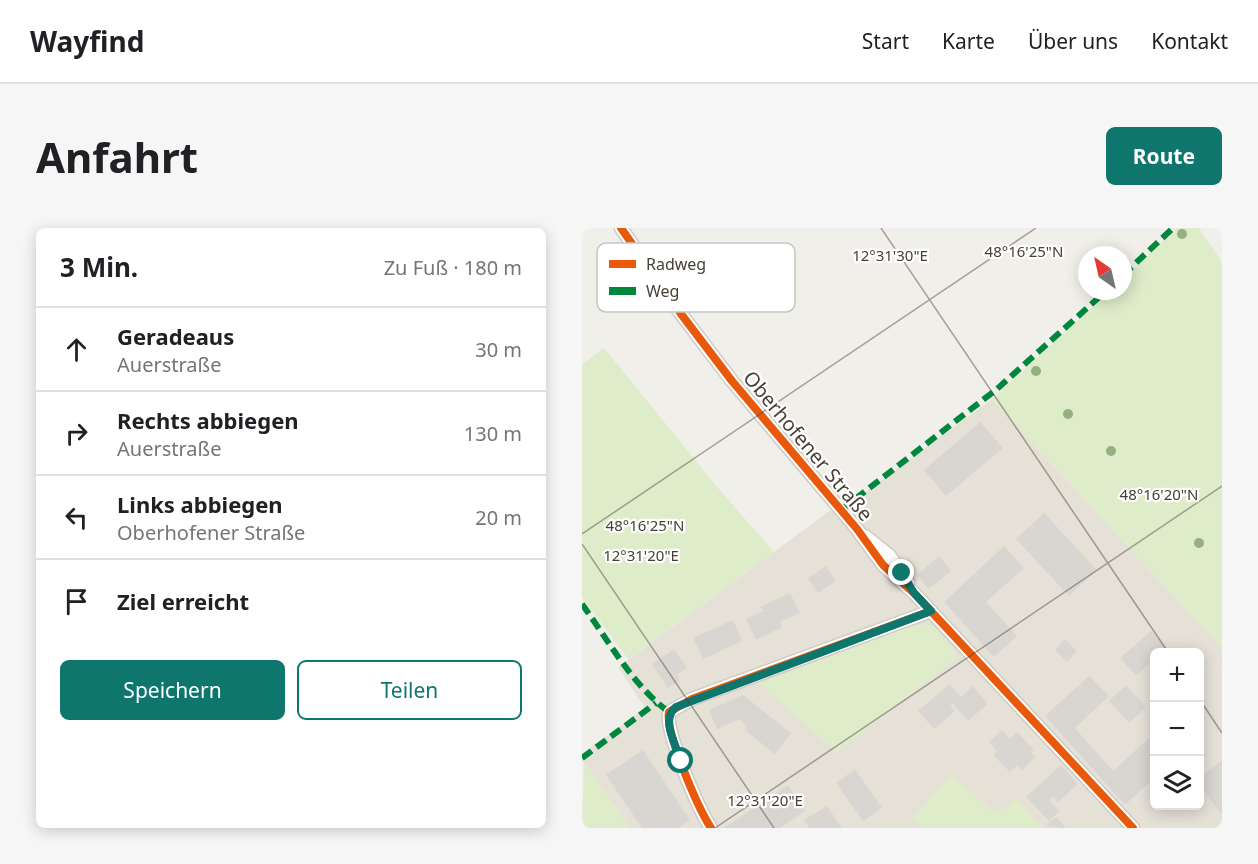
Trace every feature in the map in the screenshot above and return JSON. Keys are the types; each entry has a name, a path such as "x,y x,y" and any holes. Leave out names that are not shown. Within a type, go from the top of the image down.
{"street":[{"name":"Oberhofener Straße","path":"621,228 631,243"},
{"name":"Oberhofener Straße","path":"680,312 732,381 857,529 889,555 914,593 1134,828"},
{"path":"711,828 681,761 668,720 669,712 692,699 931,611"}],"shaded area":[{"path":"992,399 1222,648 1222,828 630,828 582,759 582,754 645,708 618,667 832,509 846,506"}],"green space":[{"path":"1177,228 1199,228 1222,262 1222,648 992,399 1100,300 1132,300 1132,270"},
{"path":"604,348 718,488 774,552 628,659 582,597 582,365"},
{"path":"912,625 932,625 959,656 837,752 754,680"},
{"path":"584,762 630,828 582,828"},
{"path":"952,775 997,814 1016,799 1042,828 926,828 911,819"}],"building":[{"path":"980,422 1003,448 946,496 924,470"},
{"path":"1044,513 1097,570 1069,596 1016,539"},
{"path":"1004,546 1024,568 986,602 1017,636 994,657 944,602"},
{"path":"939,556 951,571 929,589 917,575"},
{"path":"826,566 836,581 818,593 808,578"},
{"path":"790,593 800,613 780,622 782,627 756,640 746,619 763,611 760,607"},
{"path":"733,620 742,641 703,659 693,638"},
{"path":"1151,631 1166,648 1150,648 1150,663 1136,676 1120,658"},
{"path":"1065,639 1077,651 1067,662 1055,650"},
{"path":"674,649 687,668 677,675 680,680 668,688 652,664"},
{"path":"1089,676 1109,696 1075,728 1113,771 1149,738 1150,782 1125,805 1045,716"},
{"path":"950,684 961,697 973,686 988,704 968,721 953,704 950,706 955,711 934,729 918,711"},
{"path":"1126,685 1146,707 1129,723 1109,701"},
{"path":"743,695 791,733 775,754 745,730 747,727 740,719 717,729 709,710"},
{"path":"1002,730 1010,739 1017,732 1034,750 1031,752 1035,757 1022,770 1017,765 1010,772 993,755 997,751 989,742"},
{"path":"643,750 690,820 678,828 642,828 606,775"},
{"path":"1222,760 1222,812 1220,813 1204,791 1204,774"},
{"path":"1061,765 1078,784 1058,802 1053,796 1049,800 1059,811 1049,821 1026,797"},
{"path":"855,769 882,808 863,821 836,783"},
{"path":"788,785 805,811 780,828 724,828"},
{"path":"827,806 842,828 809,828 804,820"},
{"path":"1056,817 1066,828 1045,826"}],"marked path":[{"path":"1132,267 1173,228"},
{"path":"841,510 997,389 1096,300"},
{"path":"582,604 633,676 669,712"},
{"path":"582,758 656,703"}],"cycle path":[{"path":"621,228 631,243"},
{"path":"680,312 732,381 857,529 883,565 914,593 1133,828"},
{"path":"711,828 698,804 677,752 669,722 669,712 692,699 931,611"}],"route":[{"path":"681,761 668,720 669,712 676,707 692,699 931,611 914,593 902,573"}]}
